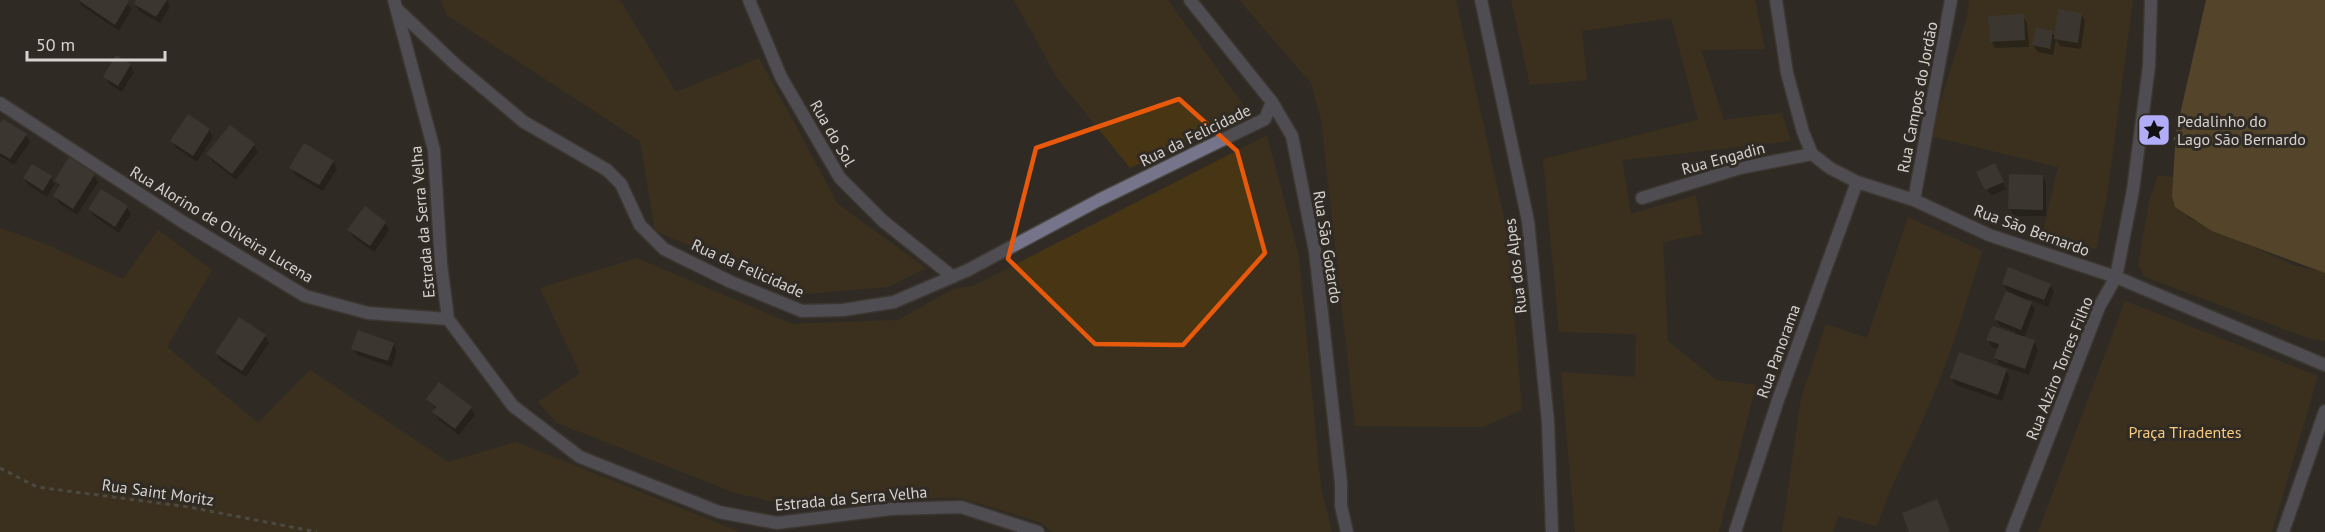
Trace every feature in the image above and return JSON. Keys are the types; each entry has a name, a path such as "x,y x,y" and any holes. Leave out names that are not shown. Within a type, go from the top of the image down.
{"street":[{"name":"Rua do Sol","path":"749,0 782,77 840,178 883,221 953,277"},
{"name":"Rua São Gotardo","path":"1190,0 1272,102 1292,136 1315,251 1341,483 1341,506 1347,532"},
{"name":"Rua dos Alpes","path":"1481,0 1528,221 1548,422 1552,532"},
{"path":"1776,0 1792,93 1812,154"},
{"name":"Rua Campos do Jordão","path":"1914,200 1951,0"},
{"name":"Rua Alziro Torres Filho","path":"2012,532 2099,307 2116,277 2133,190 2150,66 2151,0"},
{"name":"Rua da Felicidade","path":"396,5 456,65 524,122 584,155 614,177 621,184 640,225 664,249 731,282 802,311 832,310 894,302 953,277 1099,200 1265,119 1272,102"},
{"name":"Estrada da Serra Velha","path":"396,5 434,150 441,264 448,319 513,406 580,457 719,512 777,523 891,509 961,507 1038,532"},
{"name":"Rua Alorino de Oliveira Lucena","path":"0,104 183,222 305,296 368,313 448,319"},
{"name":"Rua São Bernardo","path":"1812,154 1830,168 1857,182 1914,200 1989,236 2116,277 2325,365"},
{"name":"Rua Engadin","path":"1642,198 1740,168 1812,154"},
{"name":"Rua Panorama","path":"1735,532 1778,400 1857,182"},
{"path":"2283,532 2325,411"}],"path":[{"path":"2151,134 2182,140"},
{"name":"Rua Saint Moritz","path":"0,468 37,488 189,507 317,532"}],"highlighted area":[{"path":"1179,99 1237,151 1265,253 1183,345 1095,344 1008,259 1036,148"}],"green space":[{"path":"440,0 620,0 676,92 759,58 838,204 926,268 888,287 805,294 655,231 640,141 447,15"},
{"path":"1014,0 1168,0 1249,113 1130,168 1057,78"},
{"path":"1239,0 1456,0 1508,236 1522,410 1482,427 1355,426 1321,120 1311,83"},
{"path":"1511,0 1755,0 1765,49 1701,50 1724,120 1782,113 1791,141 1622,160 1631,214 1696,195 1702,234 1663,242 1668,341 1716,380 1756,385 1719,532 1575,532 1561,372 1635,377 1636,334 1559,332 1543,159 1698,120 1671,18 1582,31 1587,80 1530,85"},
{"path":"1969,0 2133,0 2107,197 2096,249 2041,239 2058,167 1930,136 1967,17"},
{"path":"1267,135 1299,256 1321,488 1332,532 1052,532 1040,522 961,498 886,498 792,505 738,494 557,423 538,402 580,373 540,288 637,258 792,324 898,320 953,289 973,286"},
{"path":"2158,175 2179,178 2187,217 2293,265 2325,272 2325,341 2308,338 2145,277 2138,265 2149,202"},
{"path":"1908,217 1982,251 1938,384 1877,526 1838,516 1833,532 1782,532 1801,398 1826,324 1867,338"},
{"path":"0,228 43,243 123,279 158,230 212,270 167,347 258,423 310,370 448,462 517,442 740,532 0,532"},
{"name":"Praça Tiradentes","path":"2125,301 2318,376 2272,532 2038,532"}],"shaded area":[{"path":"2206,0 2325,0 2325,273 2212,231 2175,207 2172,196 2176,132"}],"building":[{"path":"78,0 127,0 129,1 115,25"},
{"path":"136,0 167,0 156,17 134,4"},
{"path":"2058,9 2082,13 2078,43 2054,39"},
{"path":"2024,14 2025,40 1990,42 1988,16"},
{"path":"2036,27 2053,31 2050,49 2032,45"},
{"path":"116,55 131,64 118,86 103,77"},
{"path":"188,114 210,129 193,156 170,141"},
{"path":"3,119 27,134 10,159 0,153 0,123"},
{"path":"230,125 255,144 232,174 206,154"},
{"path":"304,143 334,161 319,185 289,168"},
{"path":"69,157 95,174 73,209 53,196 60,185 54,181"},
{"path":"1995,163 2004,182 1985,190 1976,172"},
{"path":"32,164 52,176 43,191 23,178"},
{"path":"2009,174 2043,175 2043,210 2008,209"},
{"path":"101,189 128,206 115,227 88,209"},
{"path":"365,206 386,222 370,246 347,230"},
{"path":"2008,267 2051,284 2044,300 2002,284"},
{"path":"2006,291 2032,302 2021,330 1994,319"},
{"path":"239,317 266,335 242,371 215,353"},
{"path":"1992,326 2035,340 2025,369 1994,358 1999,344 1986,340"},
{"path":"358,330 394,343 388,361 351,349"},
{"path":"1959,352 2007,369 1998,395 1950,378"},
{"path":"439,382 472,407 455,429 432,412 436,407 426,399"},
{"path":"1937,499 1950,532 1909,532 1902,513"}],"place":[{"name":"Pedalinho do Lago São Bernardo","path":"2154,130"}]}
